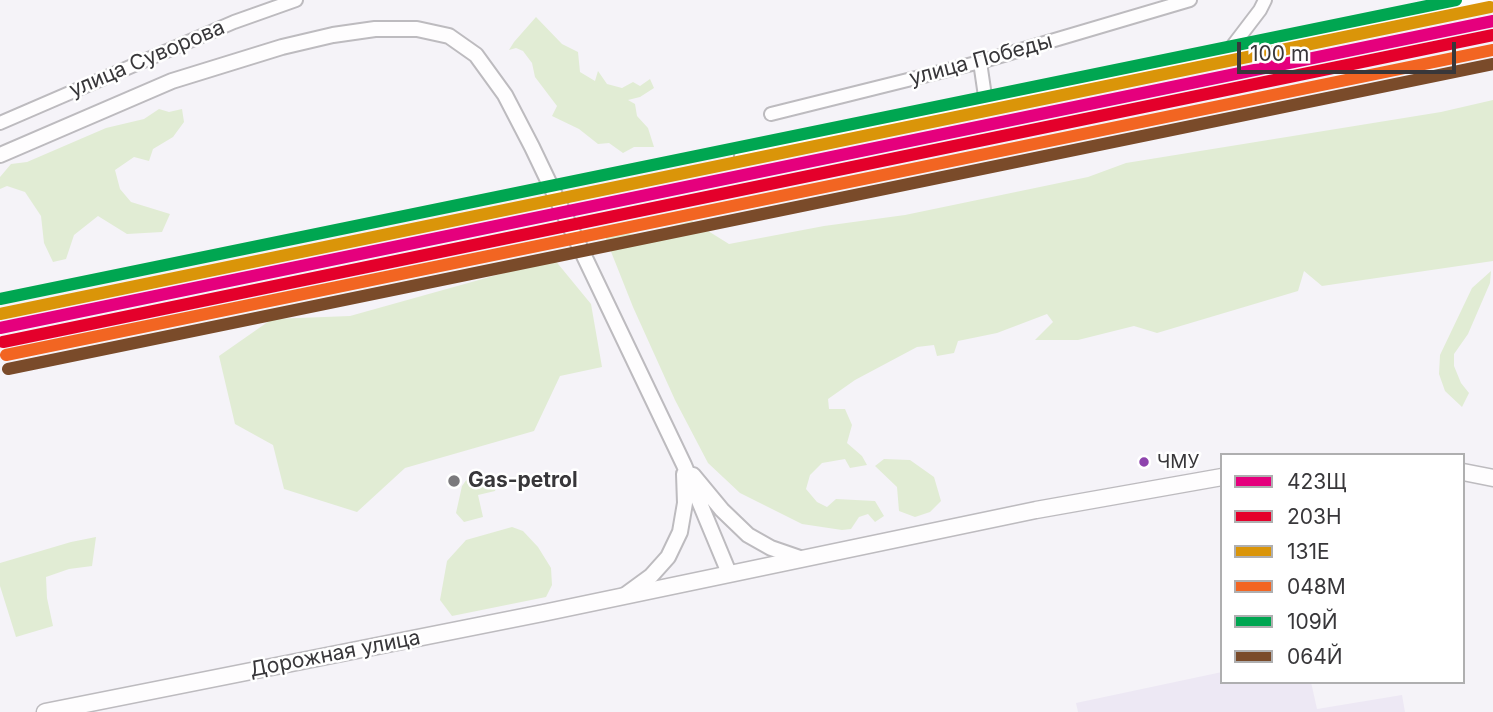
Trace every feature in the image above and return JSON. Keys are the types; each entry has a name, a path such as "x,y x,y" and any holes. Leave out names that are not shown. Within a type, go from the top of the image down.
{"main road":[{"path":"1465,472 1493,478"},
{"name":"Дорожная улица","path":"45,712 1048,507 1220,477"}],"street":[{"name":"улица Суворова","path":"0,123 234,22 296,0"},
{"name":"улица Победы","path":"771,114 980,62 1189,0"},
{"path":"1228,52 1265,0"},
{"path":"741,156 1482,0"},
{"path":"0,155 194,74 282,47 375,29 417,29 449,36 476,55 505,95 684,465 729,573"},
{"path":"980,62 986,103"},
{"path":"684,465 722,510 748,535 771,548 800,558"},
{"path":"625,595 651,576 668,557 680,532 685,503 684,465"}],"shaded area":[{"path":"1220,672 1220,684 1311,684 1317,709 1402,695 1405,712 1078,712 1076,703"}],"green space":[{"path":"536,17 562,44 578,52 580,72 595,81 598,71 607,84 622,88 633,82 640,86 650,79 654,88 640,97 628,100 635,104 637,116 648,128 654,147 634,147 623,153 609,143 598,144 579,129 552,116 557,106 535,77 532,63 523,51 516,48 509,50"},
{"path":"1493,100 1493,261 1322,286 1304,271 1298,291 1157,333 1134,326 1078,340 1035,340 1053,322 1047,314 997,333 958,341 954,353 937,356 934,345 917,347 855,380 828,399 829,409 845,409 852,425 847,443 862,456 867,465 850,468 845,459 822,463 810,475 806,489 817,502 827,507 836,499 875,501 884,516 875,522 868,514 859,517 851,529 802,524 740,493 708,463 675,400 633,307 602,229 620,228 640,239 663,239 670,227 692,221 729,244 824,226 905,215 1088,177 1126,163 1441,112"},
{"path":"159,109 169,112 182,109 184,122 173,137 153,149 149,161 134,157 115,170 120,189 131,202 170,214 162,232 127,234 98,216 74,235 66,259 53,262 44,243 41,216 25,192 7,186 0,189 0,177 11,164 27,162 106,128 144,119"},
{"path":"554,259 591,304 602,367 560,376 534,431 405,468 357,512 284,489 273,445 235,424 219,356 272,319 350,316"},
{"path":"1491,271 1490,283 1468,334 1454,354 1454,366 1461,383 1469,393 1462,407 1445,391 1439,374 1440,355 1472,288"},
{"path":"884,459 910,460 934,477 941,501 930,512 915,517 899,511 897,487 875,466"},
{"path":"485,474 492,477 497,485 495,491 478,495 483,517 464,522 456,513 462,486 467,479"},
{"path":"512,527 523,531 538,547 551,568 552,585 546,597 452,616 440,600 447,561 466,540"},
{"path":"96,537 92,566 69,569 46,577 53,626 16,637 0,586 0,563"}],"transit line":[{"name":"109Й","path":"0,299 1456,0"},
{"name":"131Е","path":"0,314 1490,7"},
{"name":"423Щ","path":"0,328 1493,21"},
{"name":"203Н","path":"3,342 1493,35"},
{"name":"048М","path":"6,355 1493,50"},
{"name":"064Й","path":"8,369 1493,64"}],"place":[{"name":"ЧМУ","path":"1144,462"},
{"name":"Gas-petrol","path":"454,481"}]}
